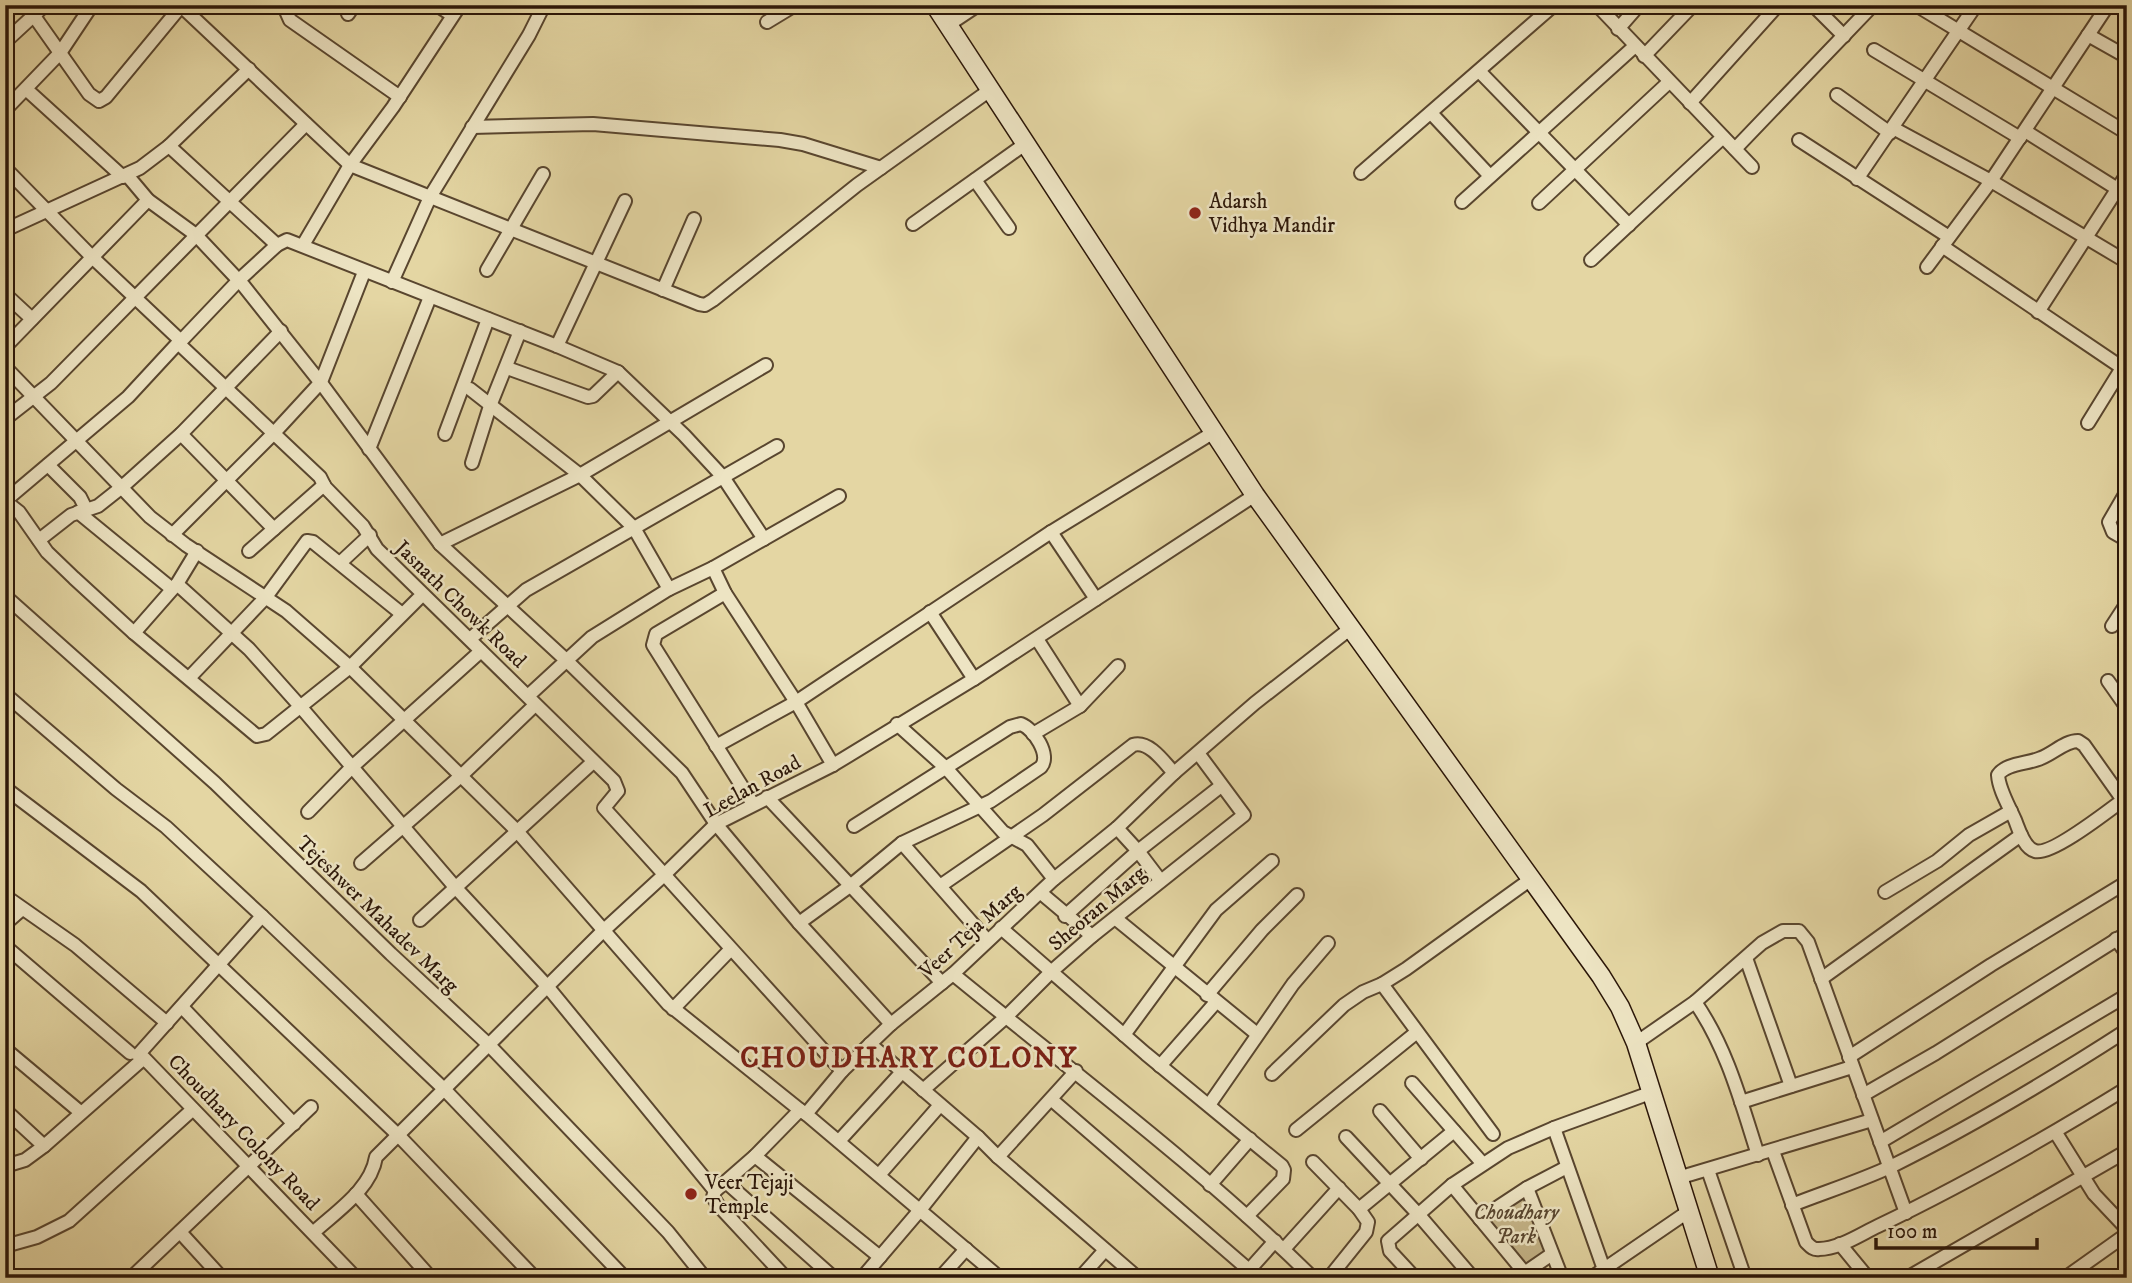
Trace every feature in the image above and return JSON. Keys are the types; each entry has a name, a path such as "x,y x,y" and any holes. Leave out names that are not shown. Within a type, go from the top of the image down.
{"main road":[{"path":"935,5 1255,495 1601,976 1636,1042 1710,1278"}],"street":[{"path":"5,42 45,5"},
{"path":"5,110 60,53 92,5"},
{"path":"288,5 286,11 290,20 400,97"},
{"path":"303,245 350,165 400,97 456,10 437,5"},
{"path":"392,282 430,197 529,35 544,5"},
{"path":"766,22 795,5"},
{"path":"948,25 978,5"},
{"path":"1361,173 1554,5"},
{"path":"1597,5 1752,167"},
{"path":"1618,29 1639,5"},
{"path":"1462,202 1539,132 1693,5"},
{"path":"1690,103 1778,5"},
{"path":"1813,5 1844,36"},
{"path":"1735,149 1873,5"},
{"path":"1916,5 2127,133"},
{"path":"1857,179 1976,5"},
{"path":"1927,267 1991,181 2108,5"},
{"path":"34,16 89,94 95,100 103,100 181,6 350,165 663,290 701,309 881,168 990,90"},
{"path":"2088,35 2127,57"},
{"path":"1874,50 1925,82 2023,134 2122,192"},
{"path":"5,230 125,176 155,158 249,69"},
{"path":"1479,71 1629,225"},
{"path":"1539,203 1669,82"},
{"path":"26,89 125,176 148,201 196,235 239,280 321,382 440,544 566,660 682,773 716,824 799,923 891,1024"},
{"path":"1837,95 1891,130 1991,181 2127,262"},
{"path":"1431,113 1490,176"},
{"path":"5,419 51,383 306,124"},
{"path":"472,127 593,124 780,140 803,144 881,168"},
{"path":"1591,260 1723,137"},
{"path":"1799,140 1946,241 2038,312 2124,370 2088,423"},
{"path":"913,224 1025,144"},
{"path":"169,146 277,245"},
{"path":"5,168 92,257 181,341 239,280 277,245 287,240 520,331 618,373 723,477 764,539"},
{"path":"487,270 543,174"},
{"path":"2038,312 2085,238 2122,192 2127,174"},
{"path":"975,180 1009,228"},
{"path":"5,347 148,201"},
{"path":"557,346 625,201"},
{"path":"663,290 694,219"},
{"path":"172,535 321,382 364,272"},
{"path":"5,294 32,319"},
{"path":"369,449 430,297"},
{"path":"446,434 488,319"},
{"path":"40,540 82,510 98,506 122,487 181,434 281,331"},
{"path":"472,463 490,406 520,331"},
{"name":"Jasnath Chowk Road","path":"5,501 128,397 178,343 320,477 324,485 370,535 377,549 611,777 617,786 616,796 604,808 842,1071"},
{"path":"440,544 580,475 766,365"},
{"path":"5,367 172,535 266,597 314,634 350,667 516,830 673,1009 839,1141 1000,1278"},
{"path":"507,368 588,397 593,396 618,373"},
{"path":"470,389 580,475 634,528 669,589"},
{"path":"716,746 796,702 1051,532 1214,432"},
{"path":"181,434 274,529"},
{"path":"470,639 526,590 777,446"},
{"path":"48,465 80,497 82,510 230,633 299,705 455,887 547,986 715,1191 713,1197 718,1205 786,1278"},
{"path":"249,551 324,485"},
{"path":"2127,491 2109,522 2113,532 2127,540"},
{"name":"Leelan Road","path":"314,1232 356,1194 373,1172 376,1157 603,931 716,824 833,765 974,679 1255,495"},
{"path":"361,863 462,775 566,660 592,637 669,589 713,568 839,496"},
{"path":"5,501 19,512 47,552 134,633 257,736 266,734 350,667 423,594"},
{"path":"1051,532 1096,599"},
{"path":"340,563 370,535"},
{"path":"189,678 266,597 307,541 313,542 402,614"},
{"path":"134,633 175,587 197,551"},
{"path":"713,568 725,593 796,702 833,765"},
{"path":"725,593 656,634 653,639 656,651 752,804"},
{"name":"Tejeshwer Mahadev Marg","path":"5,596 215,783 488,1044 668,1232 705,1278"},
{"path":"2112,626 2127,603"},
{"path":"930,612 974,679"},
{"name":"Veer Teja Marg","path":"715,1191 803,1112 891,1024 953,974 1054,880 1117,828 1174,773 1278,684 1352,628"},
{"path":"1037,639 1080,706"},
{"path":"308,812 352,767 481,651"},
{"path":"1033,734 1080,706 1118,666"},
{"path":"2108,681 2125,703"},
{"path":"5,694 116,789 166,827 262,916 444,1089 625,1278"},
{"path":"897,724 946,768 1003,832 1027,845 1054,880"},
{"path":"799,923 850,887 902,843 981,806 1045,762 1043,751 1026,725 1010,727 854,826"},
{"path":"2073,741 2084,745 2125,801 2052,849 2043,852 2029,848 2021,835 1999,780 2000,771 2042,758 2073,741"},
{"path":"940,886 1043,814 1133,744 1146,745 1174,773"},
{"name":"Sheoran Marg","path":"923,1090 1092,936 1244,815 1198,753"},
{"path":"420,920 593,762"},
{"path":"1065,916 1138,851 1221,786"},
{"path":"5,788 141,891 398,1136 535,1278"},
{"path":"767,797 942,983"},
{"path":"1885,892 1937,861 1969,835 2011,811"},
{"path":"1117,828 1160,880"},
{"path":"1821,979 2021,835"},
{"path":"902,843 987,940"},
{"path":"1124,1035 1216,910 1272,861"},
{"path":"1272,1074 1344,1005 1363,992 1382,984 1433,950 1531,879"},
{"path":"1741,1102 1791,1086 1850,1062 1991,965 2127,883"},
{"path":"1041,893 1065,916 1092,936"},
{"path":"1160,1066 1247,947 1297,895"},
{"path":"5,896 75,945 167,1023"},
{"path":"5,924 22,909"},
{"path":"5,946 134,1054 182,1007 262,916"},
{"path":"1115,919 1257,1034"},
{"path":"1001,928 1160,1066 1282,1166 1285,1175 1283,1179 1247,1216"},
{"path":"1636,1042 1695,1002 1762,943 1783,930 1799,931 1808,942 1906,1213"},
{"path":"1863,1095 1936,1053 2122,936 2127,954"},
{"path":"1209,1105 1293,984 1328,943"},
{"path":"673,1009 730,950"},
{"path":"1746,958 1791,1086"},
{"path":"953,974 1076,1071 1247,1216 1313,1278"},
{"path":"1382,984 1493,1134"},
{"path":"1880,1142 2124,998"},
{"path":"1695,1002 1719,1042 1758,1155"},
{"path":"182,1007 294,1124"},
{"path":"1792,1205 1889,1167 1995,1110 2127,1030"},
{"path":"1296,1130 1417,1032"},
{"path":"870,1044 1138,1278"},
{"path":"5,1049 79,1111"},
{"name":"Choudhary Colony Road","path":"44,1146 144,1058 192,1110 251,1166 356,1278"},
{"path":"998,1157 1076,1071"},
{"path":"839,1141 902,1072"},
{"path":"1412,1083 1483,1164"},
{"path":"1773,1151 1809,1246 1821,1250 1906,1213 2056,1133 2127,1088"},
{"path":"1411,1276 1390,1251 1388,1241 1452,1185 1523,1140 1650,1093"},
{"path":"1052,1100 1245,1274 1339,1188"},
{"path":"879,1175 940,1105"},
{"path":"131,1278 311,1107"},
{"path":"5,1110 44,1146 25,1160 5,1166"},
{"path":"5,1246 37,1237 69,1221 192,1110"},
{"path":"1380,1111 1421,1159"},
{"path":"1678,1178 1872,1120"},
{"path":"1554,1128 1605,1273"},
{"path":"1359,1209 1454,1131"},
{"path":"2056,1133 2094,1195 2127,1231 2065,1278"},
{"path":"1346,1136 1474,1278"},
{"path":"862,1278 978,1137"},
{"path":"1210,1185 1250,1139"},
{"path":"1907,1278 2127,1151"},
{"path":"755,1156 880,1257"},
{"path":"1313,1162 1359,1209 1368,1222 1368,1228 1329,1278"},
{"path":"1480,1219 1527,1188 1567,1167"},
{"path":"1708,1170 1745,1278"},
{"path":"726,1182 834,1278"},
{"path":"1452,1185 1520,1275 1552,1254"},
{"path":"1527,1188 1562,1278"},
{"path":"356,1194 431,1278"},
{"path":"1591,1278 1605,1273 1689,1211"},
{"path":"180,1232 222,1278"},
{"path":"1840,1244 1868,1278"},
{"path":"940,1278 966,1249"},
{"path":"1080,1278 1105,1250"}],"green space":[{"name":"Choudhary Park","path":"1527,1188 1552,1254 1524,1272 1480,1219"}],"place":[{"name":"Adarsh Vidhya Mandir","path":"1195,213"},
{"name":"Veer Tejaji Temple","path":"691,1194"}],"district":[{"name":"CHOUDHARY COLONY","path":"909,1057"}]}
